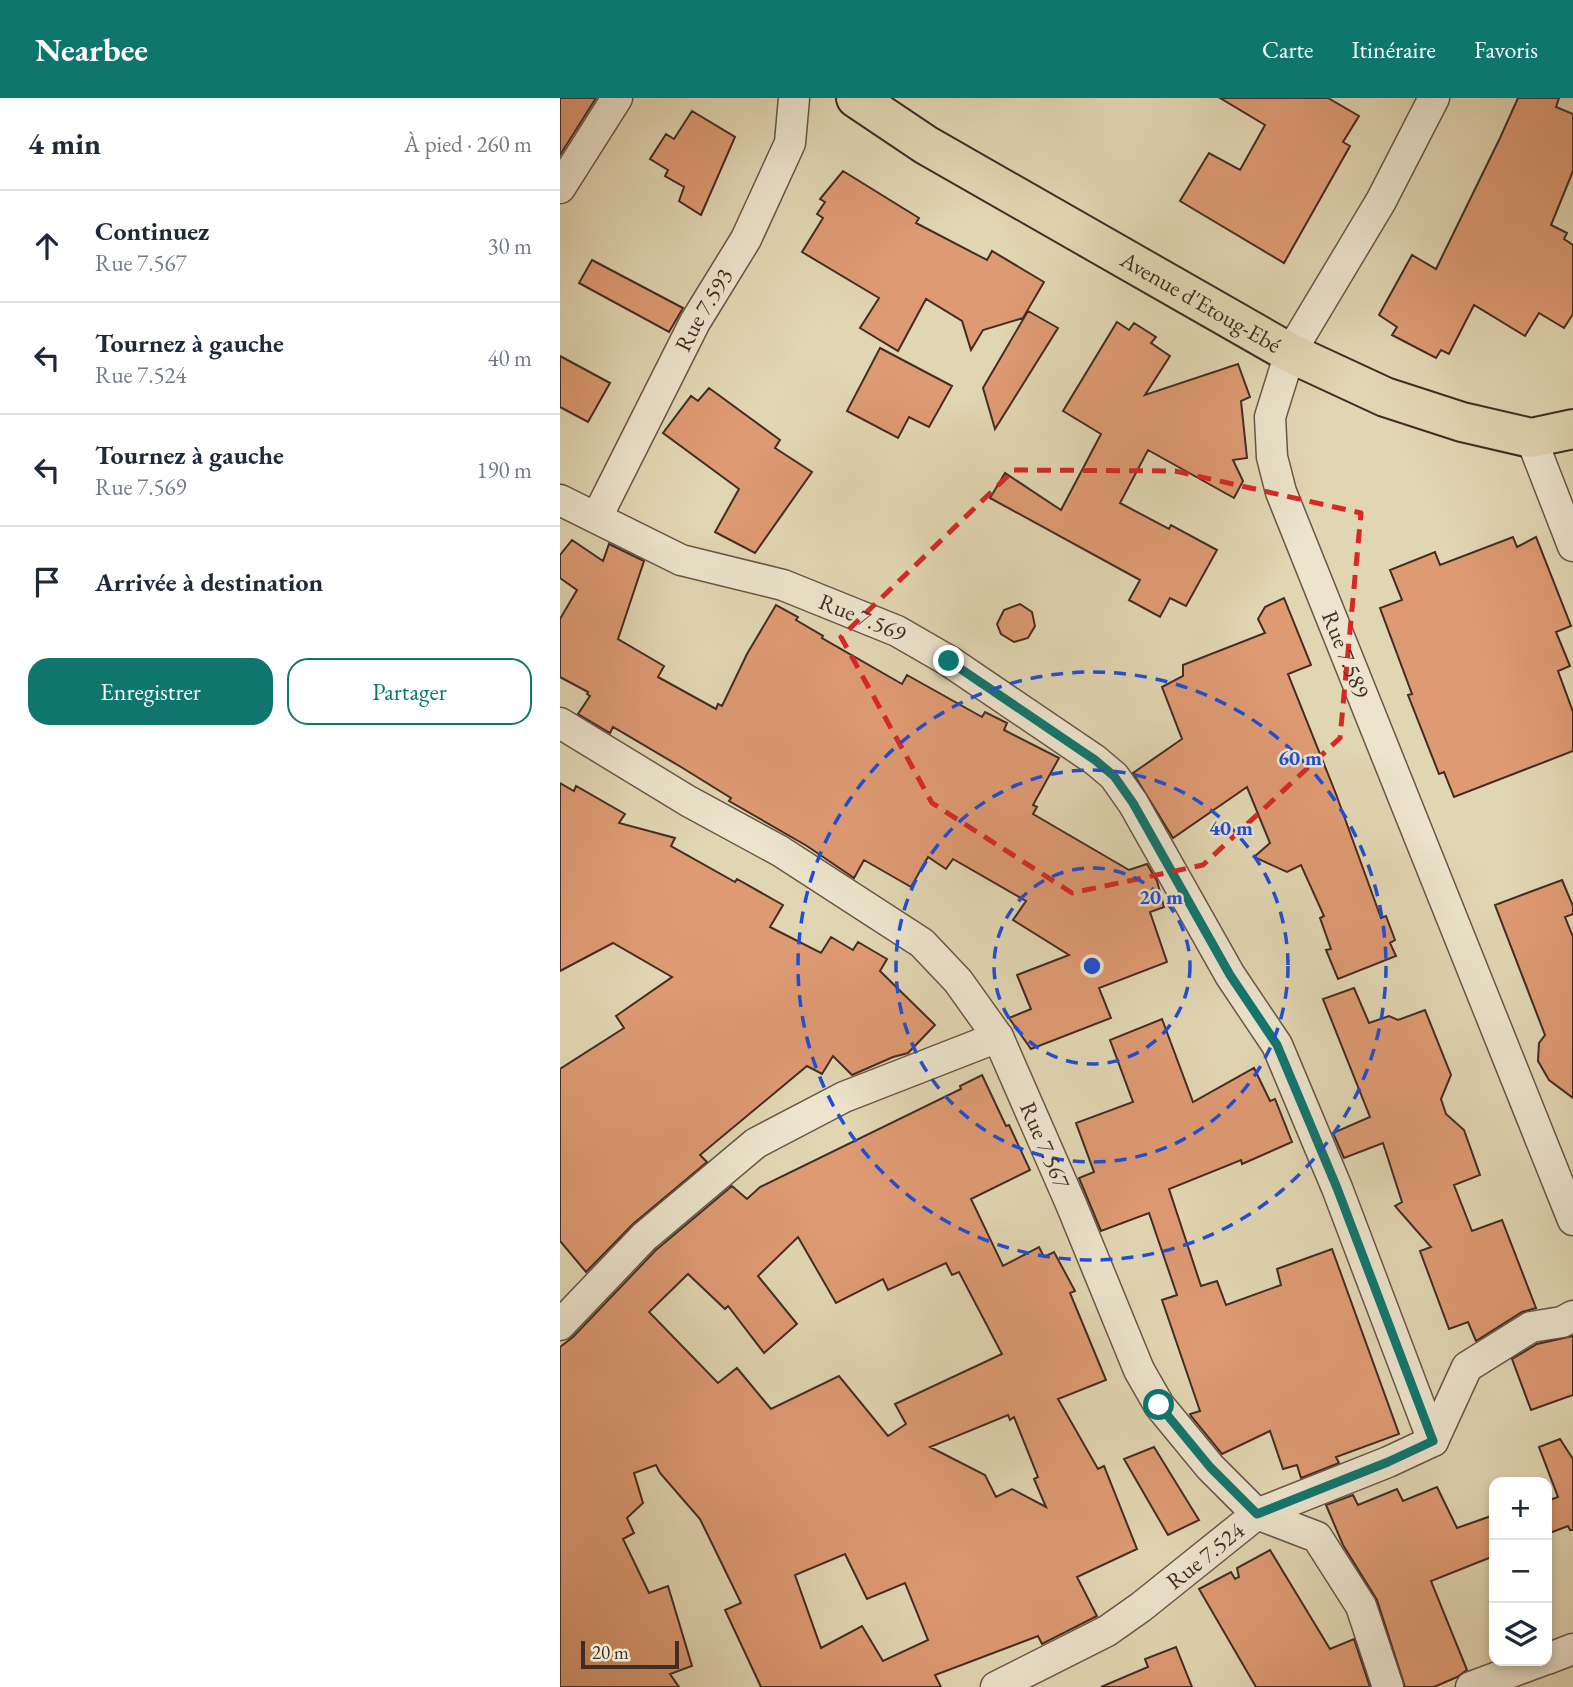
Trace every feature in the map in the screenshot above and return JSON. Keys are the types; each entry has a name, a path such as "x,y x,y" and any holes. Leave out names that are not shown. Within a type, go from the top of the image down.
{"main road":[{"name":"Avenue d'Etoug-Ebé","path":"856,98 926,145 1290,353 1385,397 1462,422 1531,438 1573,429"}],"street":[{"path":"560,188 617,98"},
{"name":"Rue 7.593","path":"597,517 695,322 746,239 790,143 794,98"},
{"name":"Rue 7.589","path":"1434,98 1381,201 1290,353 1270,417 1272,457 1281,492 1573,1220"},
{"path":"1531,438 1573,546"},
{"name":"Rue 7.569","path":"560,500 681,560 783,585 897,631 949,661 1095,760 1114,776 1133,803 1230,975 1277,1045 1337,1188 1433,1441"},
{"name":"Rue 7.567","path":"560,723 688,801 780,851 922,943 958,981 998,1037 1072,1204 1139,1370 1159,1405 1179,1431 1257,1514 1317,1537 1361,1606 1388,1687"},
{"path":"560,1325 644,1237 756,1143 844,1097 998,1037"},
{"path":"1433,1441 1467,1367 1531,1326 1562,1322 1573,1316"},
{"name":"Rue 7.524","path":"996,1687 1107,1631 1257,1514 1388,1462 1433,1441"},
{"path":"1552,1657 1573,1649"},
{"path":"1470,1686 1527,1666"}],"highlighted area":[{"path":"1014,470 1175,471 1361,513 1340,738 1203,865 1072,893 932,803 841,637"}],"building":[{"path":"560,98 596,98 560,155"},
{"path":"1220,98 1328,98 1359,116 1343,142 1350,146 1284,263 1180,201 1209,153 1240,170 1265,125"},
{"path":"1518,98 1559,98 1556,107 1573,114 1573,171 1551,225 1567,233 1564,239 1573,245 1573,314 1564,328 1539,313 1525,336 1474,305 1449,354 1441,350 1436,358 1392,335 1397,327 1379,315 1412,255 1436,269"},
{"path":"692,111 735,137 701,215 679,201 684,187 665,176 668,170 650,159 666,134 674,139"},
{"path":"843,171 919,218 916,223 987,260 992,251 1044,282 1023,318 983,330 971,350 962,321 926,299 898,351 860,328 879,298 802,252 823,218 817,214 825,202 820,199"},
{"path":"592,260 683,308 669,332 579,283"},
{"path":"1028,311 1058,328 995,429 983,388"},
{"path":"1117,322 1129,330 1134,323 1156,337 1151,343 1170,356 1145,395 1238,364 1250,397 1241,401 1247,458 1233,460 1243,481 1234,498 1148,450 1120,503 1169,529 1171,525 1217,550 1186,606 1170,598 1160,617 1129,600 1140,580 990,498 1005,473 1061,510 1101,434 1063,411"},
{"path":"880,348 952,386 929,427 909,417 898,438 847,411"},
{"path":"560,356 610,383 588,422 560,407"},
{"path":"709,388 780,440 775,448 812,472 755,553 715,532 739,489 663,433 691,396 698,401"},
{"path":"1513,537 1517,547 1536,537 1571,626 1556,632 1570,666 1558,671 1573,712 1573,751 1454,797 1444,772 1439,774 1408,695 1412,694 1380,608 1402,600 1390,570 1435,552 1440,565"},
{"path":"572,540 603,561 609,544 644,561 618,639 664,666 658,677 716,709 718,704 722,706 747,654 776,605 798,617 796,620 823,636 822,638 902,684 907,675 982,717 985,712 1007,723 1004,730 1059,758 1033,805 1037,807 1033,814 1129,870 1147,864 1157,881 1164,907 1150,912 1167,962 1099,988 1111,1018 1031,1049 1009,1018 1031,1009 1017,975 1069,955 1013,920 1026,901 953,859 946,869 928,857 911,887 864,860 854,878 807,846 729,801 731,798 681,767 613,727 610,733 578,714 590,696 588,692 560,677 560,619 577,590 560,578 560,555"},
{"path":"1284,598 1311,665 1288,674 1336,794 1381,918 1386,916 1395,940 1390,943 1396,956 1338,979 1326,950 1331,949 1320,918 1324,916 1301,865 1287,872 1254,857 1270,843 1247,787 1173,838 1133,773 1182,739 1162,687 1183,676 1183,665 1265,633 1258,619 1265,607"},
{"path":"1020,604 1032,612 1035,626 1028,638 1014,642 1001,634 997,624 1004,610"},
{"path":"560,783 574,791 576,786 625,814 619,823 675,838 671,846 783,905 770,927 821,953 831,937 853,950 858,942 887,959 880,971 935,1025 908,1053 852,1075 833,1056 822,1074 807,1066 700,1155 707,1162 633,1224 586,1272 560,1241 560,1069 624,1028 616,1016 672,977 613,943 560,971"},
{"path":"1562,880 1573,906 1573,914 1565,917 1573,937 1573,1098 1549,1080 1538,1061 1539,1043 1545,1035 1495,905"},
{"path":"1354,988 1369,1023 1389,1016 1398,1020 1425,1010 1451,1075 1441,1099 1446,1114 1464,1130 1480,1175 1454,1185 1472,1231 1502,1220 1536,1308 1522,1312 1476,1341 1468,1322 1449,1329 1420,1251 1431,1247 1395,1206 1402,1202 1383,1143 1344,1158 1333,1133 1370,1117 1323,999"},
{"path":"1162,1019 1193,1102 1254,1068 1270,1101 1275,1099 1292,1142 1242,1164 1241,1160 1169,1189 1201,1286 1217,1281 1226,1305 1281,1285 1277,1269 1332,1249 1399,1434 1336,1457 1339,1463 1301,1478 1297,1465 1283,1469 1270,1431 1222,1454 1191,1416 1190,1414 1200,1411 1162,1300 1177,1295 1149,1213 1101,1231 1079,1178 1094,1172 1076,1123 1133,1102 1110,1040"},
{"path":"982,1075 1030,1170 971,1199 1003,1266 1039,1247 1044,1257 1054,1252 1075,1291 1070,1293 1106,1380 1058,1399 1098,1469 1104,1466 1137,1549 1077,1577 1097,1616 1042,1644 1038,1636 935,1675 941,1687 761,1687 725,1610 741,1603 700,1519 656,1465 634,1473 643,1503 627,1518 634,1533 623,1539 649,1593 668,1586 692,1666 670,1674 679,1687 560,1687 560,1347 573,1337 656,1250 732,1186 747,1199 760,1187 961,1089 960,1086","holes":["798,1237 836,1303 883,1279 888,1290 946,1263 952,1275 959,1272 1002,1354 895,1404 906,1424 888,1436 839,1376 771,1409 737,1368 718,1383 649,1312 688,1274 725,1309 728,1306 764,1353 797,1324 758,1276","1008,1415 1010,1420 1014,1417 1038,1477 1034,1479 1046,1507 1012,1489 996,1497 985,1475 930,1447","845,1554 867,1599 905,1583 928,1640 883,1661 862,1626 821,1648 795,1575"]},
{"path":"1573,1336 1573,1395 1531,1410 1512,1359 1537,1344"},
{"path":"1560,1439 1573,1459 1573,1530 1568,1526 1552,1532 1552,1499 1558,1497 1539,1447"},
{"path":"1154,1447 1199,1520 1168,1535 1124,1459"},
{"path":"1437,1487 1457,1528 1489,1517 1489,1558 1431,1581 1467,1670 1434,1687 1405,1687 1377,1600 1343,1545 1326,1505 1353,1495 1358,1505 1397,1489 1403,1501"},
{"path":"1270,1550 1330,1649 1354,1639 1370,1687 1256,1687 1199,1589 1231,1572 1235,1579 1239,1577 1237,1568"},
{"path":"1176,1647 1192,1687 1101,1687 1148,1667 1145,1659"}],"route":[{"path":"949,661 1095,760 1114,776 1133,803 1230,975 1277,1045 1337,1188 1433,1441 1388,1462 1257,1514 1210,1467 1159,1405"}]}
